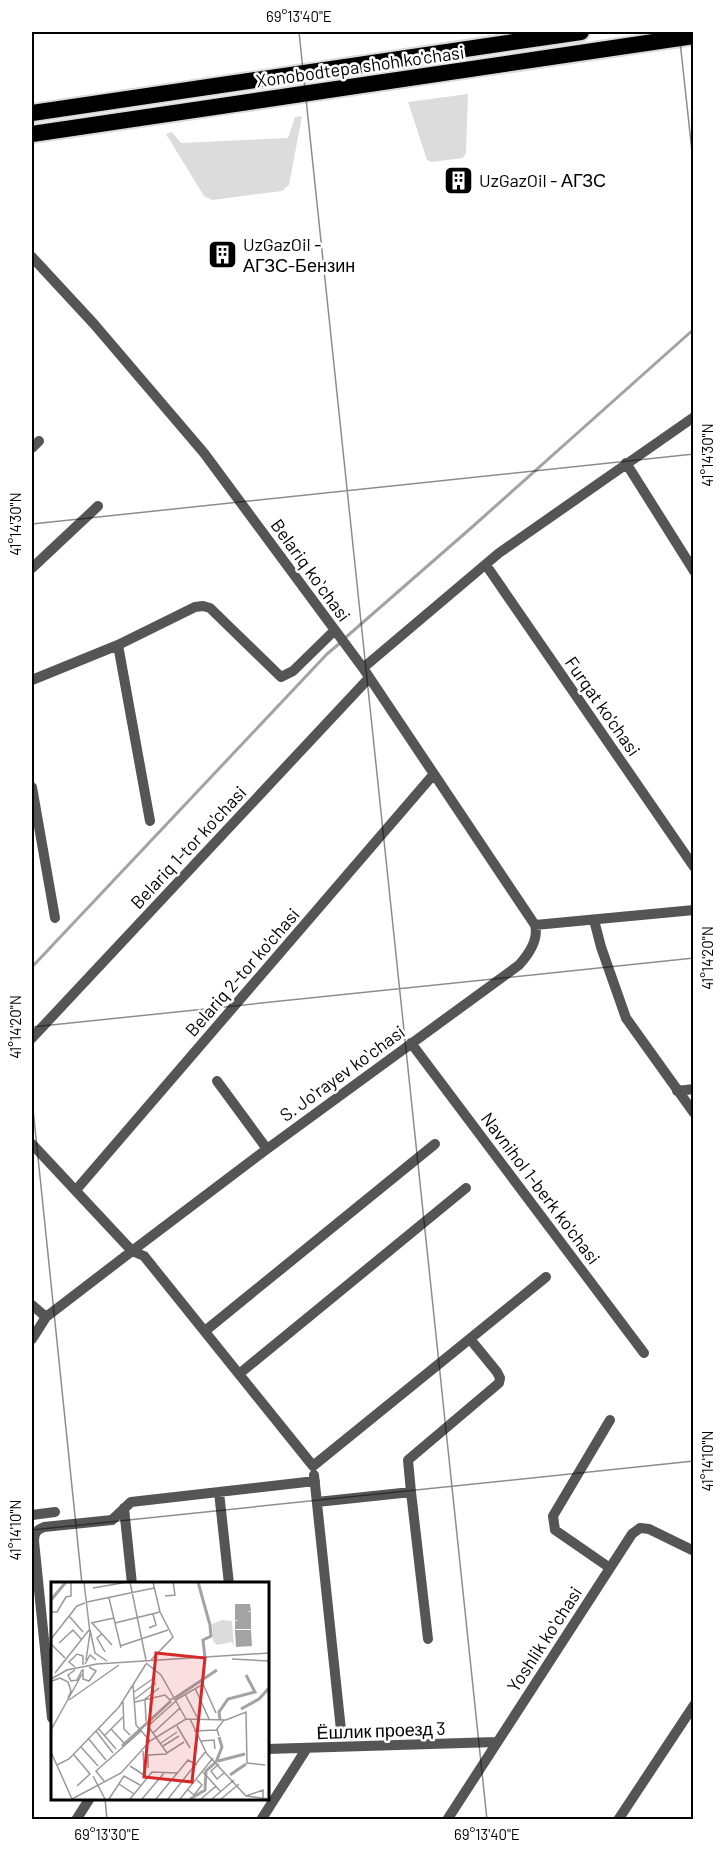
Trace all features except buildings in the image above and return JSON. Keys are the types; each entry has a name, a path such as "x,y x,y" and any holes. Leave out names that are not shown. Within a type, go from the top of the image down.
{"highway":[{"name":"Xonobodtepa shoh ko'chasi","path":"32,113 581,32"},
{"name":"Xonobodtepa shoh ko'chasi","path":"32,134 265,100 654,37 693,36"},
{"path":"261,79 265,100"}],"street":[{"name":"Belariq koʻchasi","path":"32,257 102,333 204,453 366,673 536,925"},
{"name":"Belariq 1-tor ko'chasi","path":"32,1038 366,673 486,565 693,417"},
{"path":"626,463 693,572"},
{"path":"32,568 98,506"},
{"name":"Furqat ko'chasi","path":"486,565 693,867"},
{"path":"32,680 118,645 195,607 210,608 281,677 293,670 335,630"},
{"path":"118,645 150,821"},
{"name":"Belariq 2-tor ko'chasi","path":"76,1190 433,775"},
{"path":"32,787 55,918"},
{"path":"536,925 693,910"},
{"path":"594,920 626,1018 693,1113"},
{"name":"S. Joʻrayev koʻchasi","path":"32,1339 46,1317 267,1149 519,965 535,942 536,925"},
{"name":"Navnihol 1-berk ko'chasi","path":"411,1043 644,1353"},
{"path":"217,1081 267,1149"},
{"path":"677,1091 693,1089"},
{"path":"32,1144 132,1251 144,1256 313,1466 341,1730"},
{"path":"205,1331 435,1144"},
{"path":"239,1374 466,1188"},
{"path":"313,1466 546,1277"},
{"path":"32,1305 46,1317"},
{"path":"428,1639 408,1460 499,1383 497,1372 470,1339"},
{"path":"610,1420 553,1516 555,1530 610,1568"},
{"path":"51,1708 34,1535 37,1530 44,1527 112,1520 130,1502 315,1481"},
{"path":"219,1492 229,1582"},
{"path":"317,1502 411,1492"},
{"path":"124,1508 132,1582"},
{"path":"32,1515 55,1512"},
{"name":"Yoshlik koʻchasi","path":"447,1820 632,1534 640,1528 649,1529 693,1551"},
{"path":"618,1820 693,1705"},
{"name":"Ёшлик проезд 3","path":"268,1749 496,1742"},
{"path":"261,1820 307,1748"},
{"path":"76,1820 89,1800"}],"shaded area":[{"path":"468,94 466,153 463,158 432,162 427,160 408,102"},
{"path":"302,116 289,185 282,191 212,200 204,196 166,134 172,132 181,143 288,138 295,117"}],"waterway":[{"path":"345,638 694,329"},
{"path":"32,967 327,654 340,643"}],"place":[{"name":"UzGazOil - АГЗС","path":"458,180"},
{"name":"UzGazOil - АГЗС-Бензин","path":"222,254"}]}
